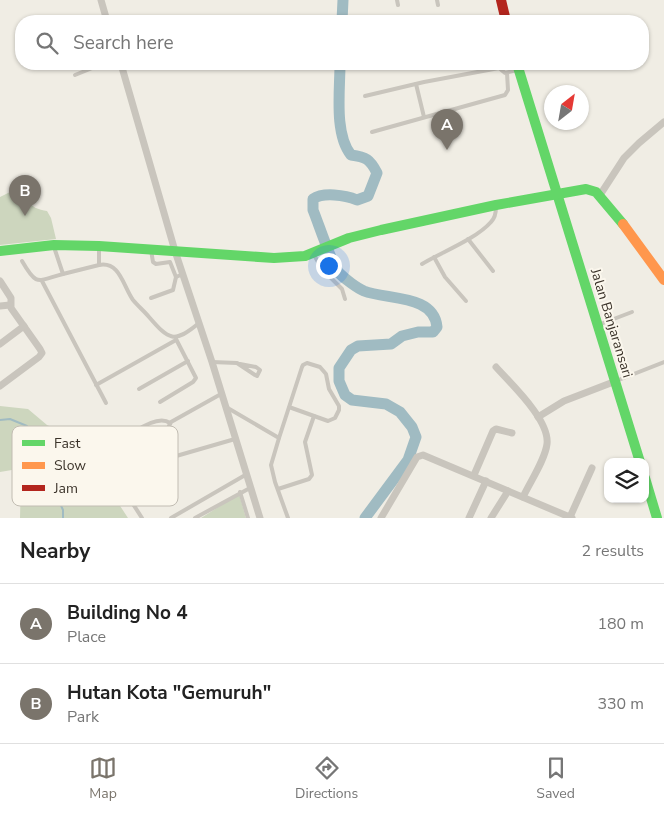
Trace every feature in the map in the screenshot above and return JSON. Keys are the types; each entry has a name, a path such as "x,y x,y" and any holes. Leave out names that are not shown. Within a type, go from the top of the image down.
{"street":[{"path":"101,0 105,15"},
{"path":"501,0 505,15"},
{"path":"122,70 175,251 200,323 260,518"},
{"name":"Jalan Banjaransari","path":"519,70 639,458"},
{"path":"600,195 624,158 664,122"},
{"path":"0,251 54,245 99,246 296,258 349,238 381,230 496,205 586,189 600,195 664,280"},
{"path":"0,281 10,296 10,304 40,348 41,355 0,386"},
{"path":"0,306 10,304"},
{"path":"0,344 24,326"},
{"path":"496,367 538,417 546,433 547,446 523,497"},
{"path":"538,417 564,402 616,381"},
{"path":"474,475 494,430 512,433"},
{"path":"382,518 419,456 424,455 474,475 560,516 571,518 592,468"},
{"path":"469,518 486,481"},
{"path":"649,490 658,518"},
{"path":"491,518 508,491"}],"lane":[{"path":"437,0 438,5"},
{"path":"75,75 87,70"},
{"path":"365,96 481,70"},
{"path":"372,132 505,95 508,90 507,74 503,70"},
{"path":"507,74 513,70"},
{"path":"416,84 424,117"},
{"path":"422,264 468,239 490,223 496,214 496,205"},
{"path":"468,239 493,271"},
{"path":"54,245 63,274"},
{"path":"99,246 99,264"},
{"path":"150,250 153,262 156,264 170,262 176,277 173,290 151,298"},
{"path":"312,253 322,269 342,289 346,299"},
{"path":"434,257 445,277 466,302"},
{"path":"22,261 31,277 42,281 99,264 108,264 116,268 134,302 165,334 175,339 196,376 195,380 160,402"},
{"path":"176,277 183,274"},
{"path":"42,281 106,403"},
{"path":"598,325 632,312"},
{"path":"96,385 200,323"},
{"path":"139,389 188,361"},
{"path":"212,362 234,362 256,367 260,369 260,373 257,376 240,364"},
{"path":"616,381 664,362"},
{"path":"288,518 271,465 278,438 303,365 307,363 320,367 326,374 329,389 339,406 338,414 328,421 289,407"},
{"path":"168,426 170,423 221,394"},
{"path":"224,406 278,438"},
{"path":"278,489 309,478 312,475 305,442 314,416"},
{"path":"146,426 160,419 170,423"},
{"path":"178,455 235,439"},
{"path":"171,518 247,474"},
{"path":"195,518 250,488"},
{"path":"240,492 248,518"},
{"path":"134,506 142,518"}],"green space":[{"path":"14,190 28,199 35,208 47,211 51,218 56,239 0,245 0,197"},
{"path":"0,406 28,409 49,426 12,426 12,470 0,472"},
{"path":"239,494 246,518 201,518"},
{"path":"20,506 120,506 128,518 20,518"}],"waterway":[{"path":"342,15 343,0"},
{"path":"340,70 339,111 342,136 351,155 364,158 370,162 377,173 368,196 357,200 340,196 322,195 313,199 313,210 339,273 364,291 419,303 434,316 437,327 433,332 418,332 402,336 391,344 358,346 351,350 339,368 339,381 345,395 352,400 386,404 400,412 412,427 416,437 408,460 365,518"},
{"path":"0,420 10,419 27,426"},
{"path":"61,506 63,518"}],"traffic: fast":[{"path":"519,70 639,458"},
{"path":"0,251 54,245 99,246 274,258 305,256 349,238 381,230 496,205 586,189 596,192 623,224"},
{"path":"649,491 657,518"}],"traffic: slow":[{"path":"623,224 664,280"}],"traffic: jam":[{"path":"501,0 505,15"}],"place":[{"name":"Building No 4","path":"447,150"},
{"name":"Hutan Kota \"Gemuruh\"","path":"25,216"}]}
